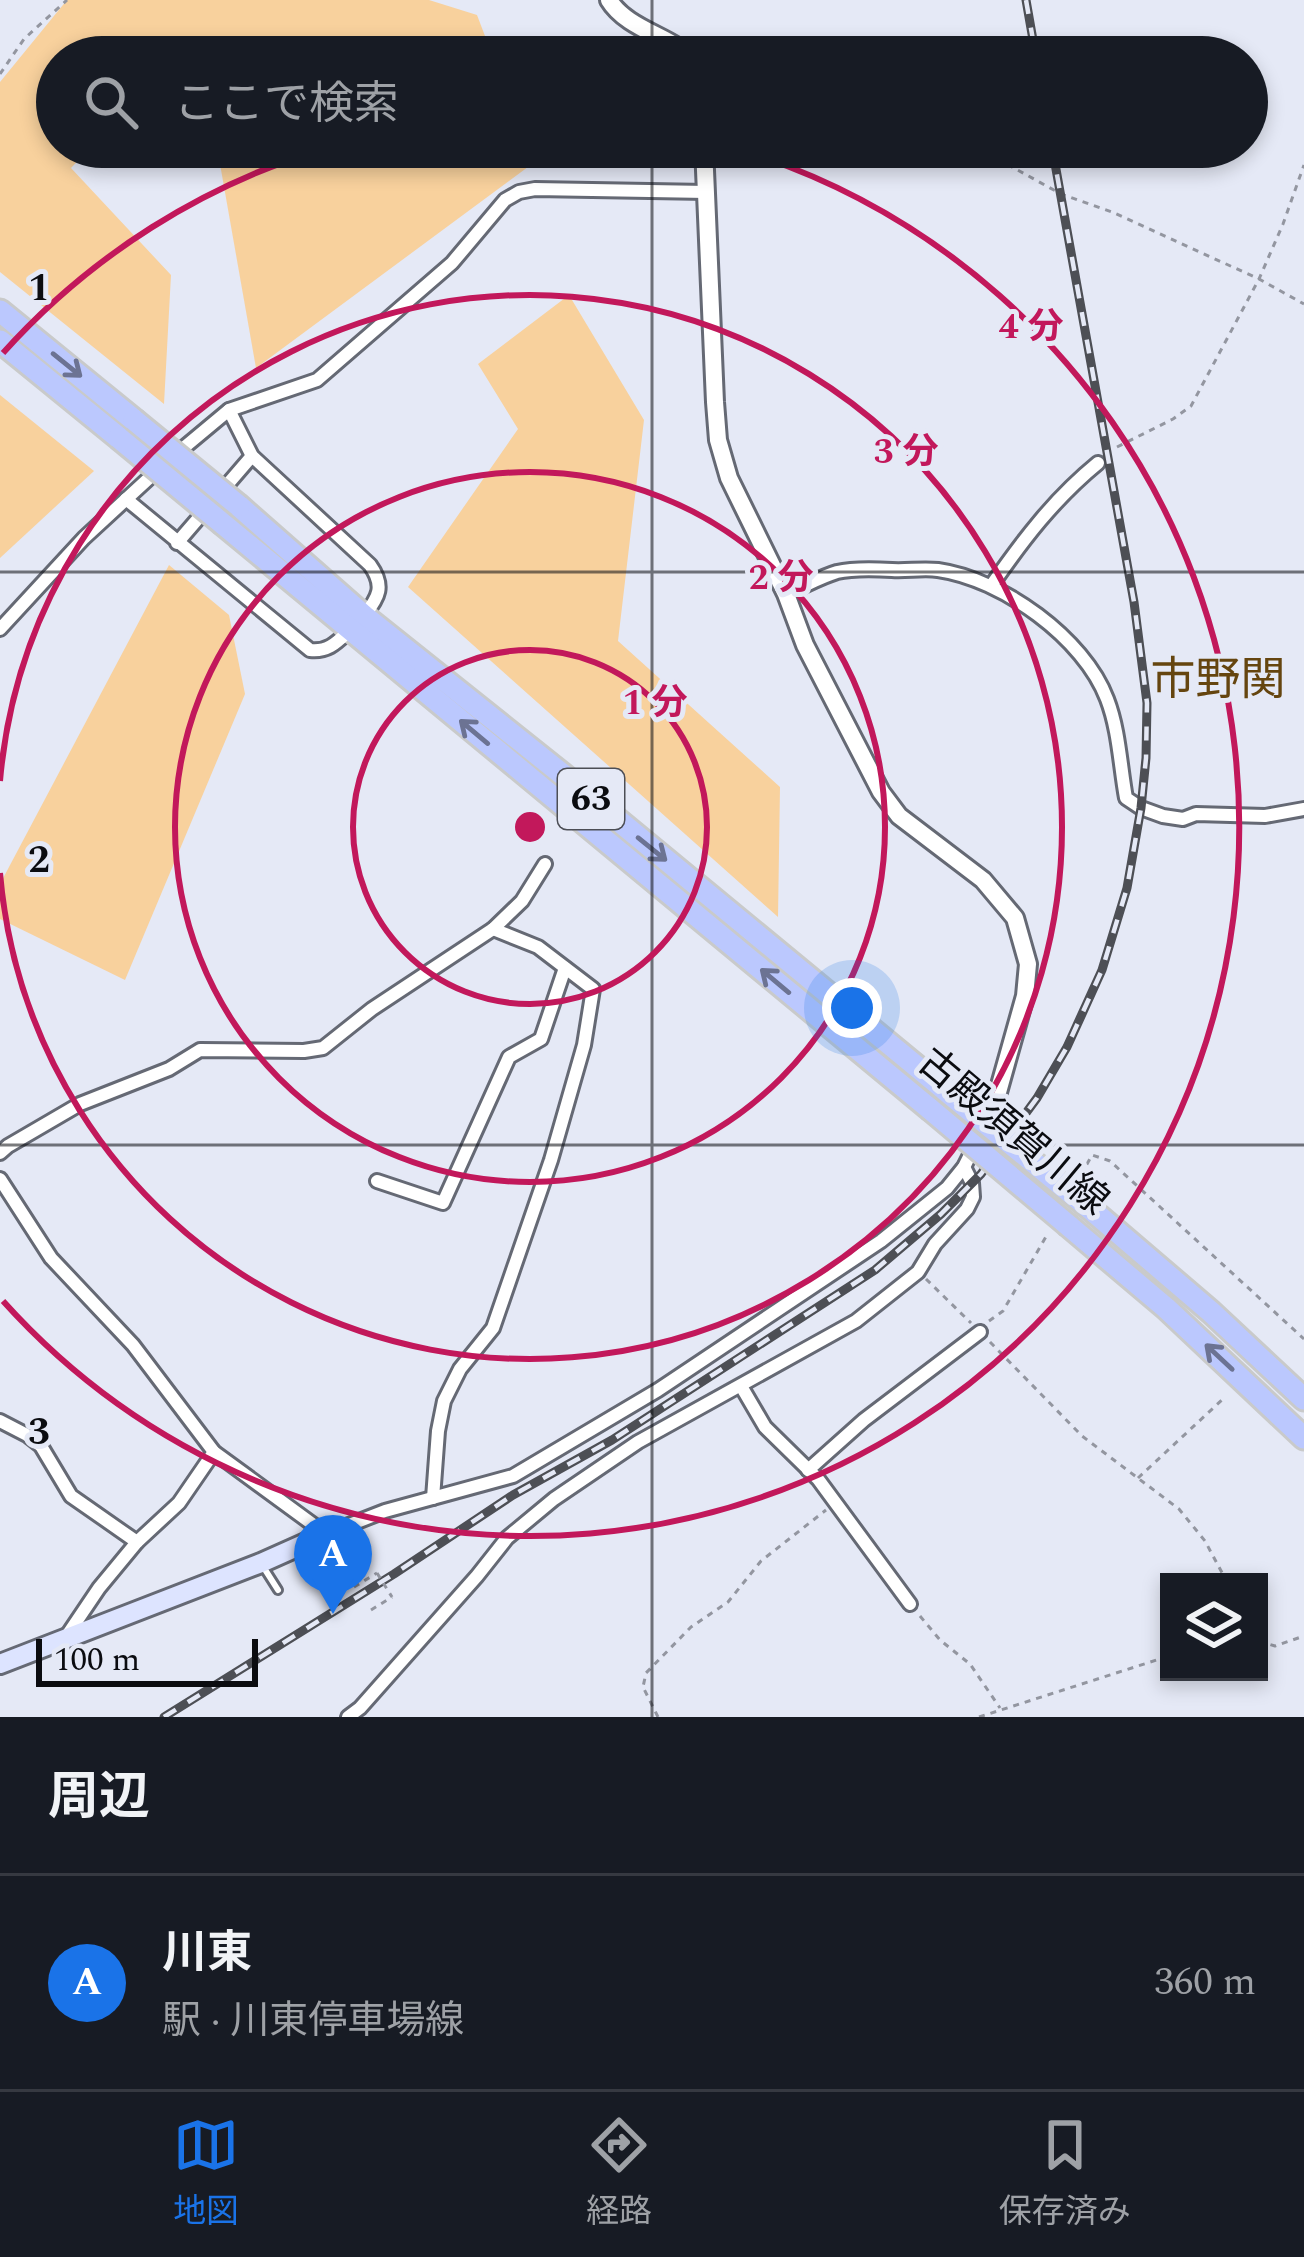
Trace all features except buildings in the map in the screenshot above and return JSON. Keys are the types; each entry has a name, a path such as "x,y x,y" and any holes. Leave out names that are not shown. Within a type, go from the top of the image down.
{"main road":[{"name":"古殿須賀川線","path":"0,310 239,506 358,622 1166,1308 1304,1438"},
{"name":"古殿須賀川線","path":"0,340 223,524 562,774 1087,1206 1304,1399"},
{"path":"0,1664 326,1534"}],"street":[{"path":"609,0 633,22 659,36"},
{"path":"0,1179 51,1258 133,1345 214,1452 326,1534 386,1511 513,1476 658,1390 880,1241 947,1188 964,1166 993,1110 1025,996 1028,964 1015,918 983,880 899,816 880,792 805,645 786,593 729,478 718,440 705,168"},
{"path":"0,628 84,538 229,410 317,380 452,263 505,200 535,189 706,192"},
{"path":"126,499 310,650 323,652 334,646 377,599 379,577 252,456 229,410"},
{"path":"177,543 252,456"},
{"path":"991,586 1032,528 1098,463"},
{"path":"786,593 839,572 881,570 938,570 991,586 1043,619 1087,663 1106,695 1114,722 1126,798 1162,816 1183,819 1196,814 1265,816 1304,809"},
{"path":"0,1154 80,1104 169,1069 200,1050 304,1052 323,1048 372,1009 494,928 522,901 545,864"},
{"path":"433,1498 444,1401 460,1369 493,1328 551,1160 584,1045 593,989 538,947 494,928"},
{"path":"377,1181 443,1203 509,1057 541,1040 566,968"},
{"path":"348,1717 507,1538 554,1499 638,1442 856,1321 918,1272 973,1197 964,1166"},
{"path":"808,1470 980,1332"},
{"path":"741,1386 765,1427 836,1502 910,1604"},
{"path":"0,1421 41,1446 71,1496 137,1542"},
{"path":"65,1639 99,1588 137,1542 179,1504 214,1452"}],"lane":[{"path":"261,1563 278,1591"}],"path":[{"path":"0,74 24,39 67,0"},
{"path":"1117,447 1191,406 1258,280 1304,165"},
{"path":"1014,168 1060,194 1112,212 1304,304"},
{"path":"918,1272 1082,1436 1179,1509 1205,1541 1222,1573"},
{"path":"1138,1478 1224,1398"},
{"path":"658,1717 643,1688 646,1673 691,1628 728,1601 761,1561 836,1502"},
{"path":"354,1587 377,1573 392,1597 371,1610"},
{"path":"910,1604 940,1640 970,1664 1000,1709"},
{"path":"1268,1644 1275,1646 1304,1636"},
{"path":"979,1717 1160,1659"}],"shaded area":[{"path":"67,0 429,0 477,15 485,36 38,36"},
{"path":"36,38 36,168 71,168 171,275 164,404 0,272 0,82"},
{"path":"221,168 527,168 256,368"},
{"path":"569,295 644,420 618,641 780,787 778,917 408,587 518,429 478,364"},
{"path":"0,395 94,471 0,558"},
{"path":"169,565 229,615 245,694 125,980 0,919 0,884"}],"railway":[{"path":"1026,0 1032,36"},
{"path":"164,1717 513,1495 612,1440 875,1270 981,1174 1037,1098 1067,1047 1102,970 1127,888 1141,808 1147,703 1134,602 1056,168"}],"place":[{"name":"川東","path":"333,1614"}],"district":[{"name":"市野関","path":"1218,680"}]}
